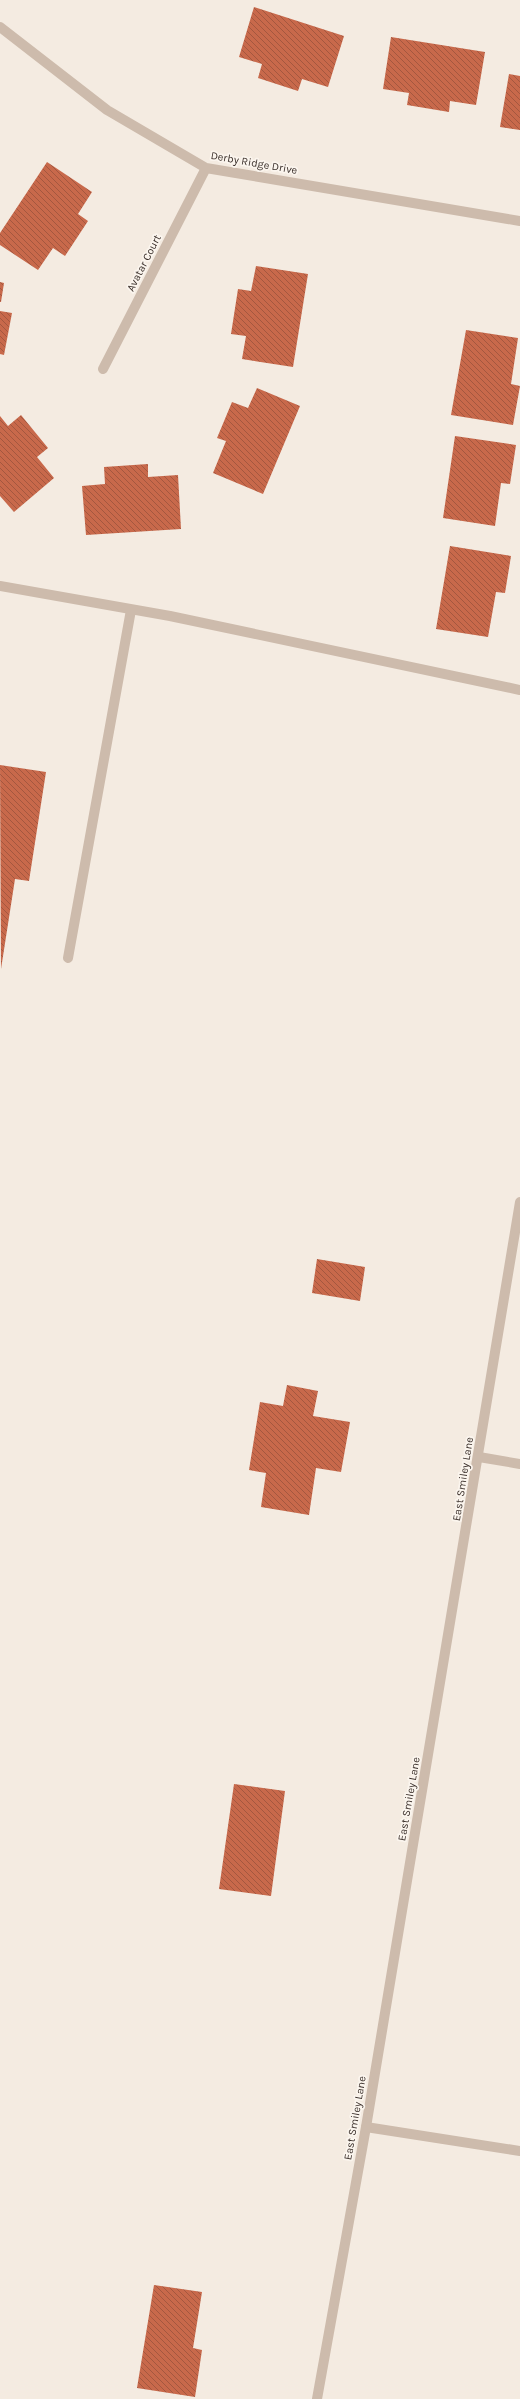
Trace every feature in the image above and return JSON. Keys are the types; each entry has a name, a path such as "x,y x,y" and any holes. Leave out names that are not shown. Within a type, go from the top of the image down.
{"street":[{"name":"Derby Ridge Drive","path":"0,27 107,110 206,168 520,221"},
{"name":"Avatar Court","path":"104,369 206,168"},
{"path":"0,586 131,610 520,690"},
{"path":"68,958 131,610"},
{"name":"East Smiley Lane","path":"317,2399 366,2127 479,1458 520,1202"},
{"path":"479,1458 520,1464"},
{"path":"366,2127 520,2151"}],"building":[{"path":"254,7 344,36 328,87 302,79 298,91 258,78 262,64 239,57"},
{"path":"391,37 485,52 476,105 450,101 449,112 407,105 409,93 383,89"},
{"path":"509,74 520,76 520,130 500,127"},
{"path":"47,162 92,192 78,214 88,221 65,256 53,248 38,270 0,245 0,233"},
{"path":"256,266 308,274 293,367 242,359 246,336 231,334 238,289 251,291"},
{"path":"0,282 4,283 1,302 0,302"},
{"path":"0,311 12,313 4,355 0,354"},
{"path":"466,330 518,338 511,384 520,386 513,425 451,415"},
{"path":"257,388 300,406 263,494 213,473 226,441 217,438 232,402 248,408"},
{"path":"21,415 48,448 37,457 54,478 14,512 0,496 0,416 8,426"},
{"path":"455,436 516,445 510,484 501,483 495,526 443,518"},
{"path":"148,464 148,477 178,475 181,529 86,535 82,486 105,484 104,467"},
{"path":"450,546 511,556 505,593 496,592 488,637 436,629"},
{"path":"0,765 46,772 29,881 15,879 1,969"},
{"path":"317,1259 365,1267 360,1301 312,1293"},
{"path":"287,1385 318,1391 313,1416 350,1422 341,1472 316,1468 309,1515 261,1507 266,1473 249,1470 260,1402 283,1406"},
{"path":"234,1784 285,1791 271,1896 219,1889"},
{"path":"154,2285 202,2292 193,2348 202,2350 195,2397 137,2388"}]}
